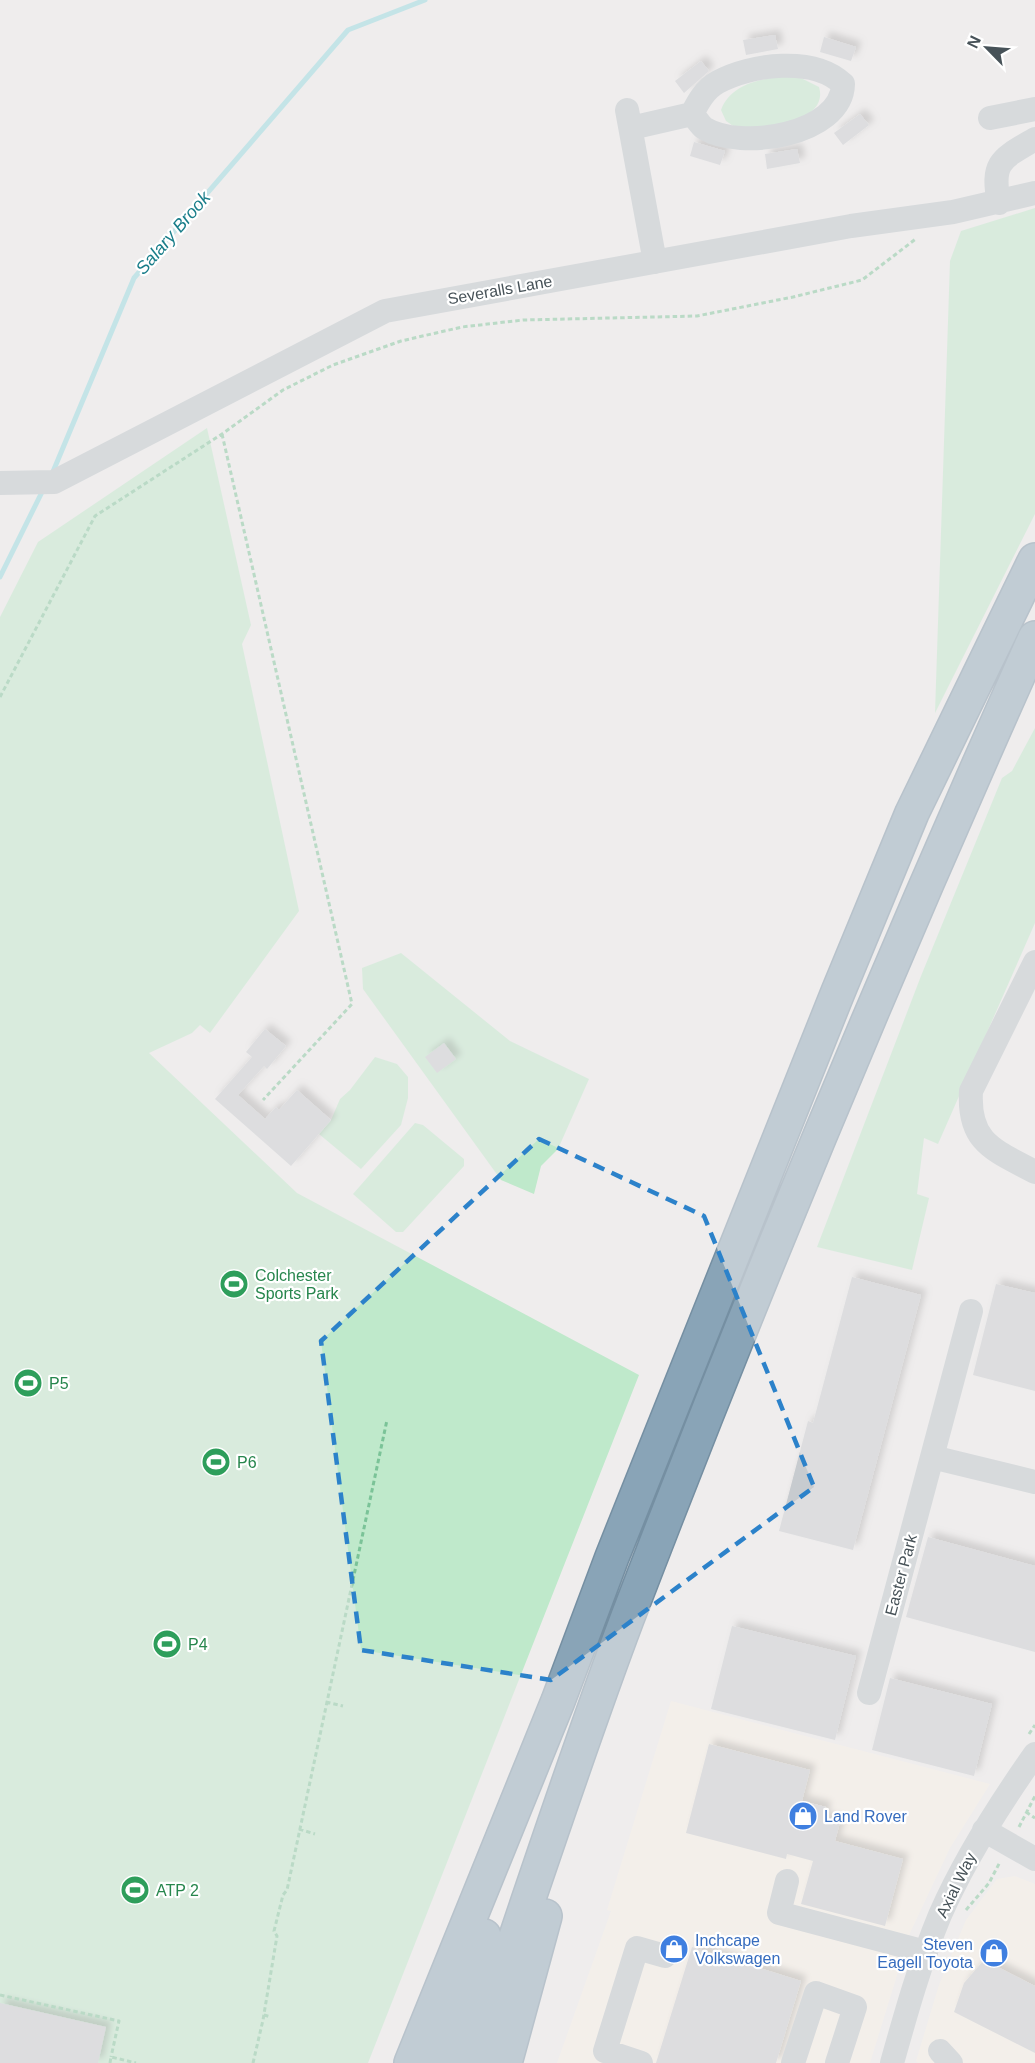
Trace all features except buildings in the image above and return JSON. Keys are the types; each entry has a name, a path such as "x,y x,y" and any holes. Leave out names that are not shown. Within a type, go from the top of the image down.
{"highway":[{"path":"411,2063 558,1701 612,1557 802,1078 899,845 1035,560"},
{"path":"472,2063 626,1623 828,1113 939,853 1035,638"},
{"path":"505,2063 626,1623"},
{"path":"443,2063 558,1701"}],"street":[{"path":"794,65 816,69 834,75 843,84 843,95 824,118 799,130 772,138 730,136 705,128 692,114 700,98 717,83 776,66 794,65"},
{"path":"990,118 1035,109"},
{"path":"655,262 629,119 692,114"},
{"path":"999,203 994,180 1000,163 1035,139"},
{"name":"Severalls Lane","path":"0,483 54,482 385,311 999,203 1035,193"},
{"path":"1035,962 970,1091 970,1107 972,1123 980,1139 996,1151 1035,1172"},
{"name":"Easter Park","path":"869,1693 971,1311"},
{"path":"932,1457 1035,1482"},
{"name":"Axial Way","path":"892,2063 926,1952 941,1914 984,1830 1035,1754"},
{"path":"984,1830 1035,1859"},
{"path":"788,1881 778,1913 926,1952"},
{"path":"641,2063 603,2057 637,1947 665,1956"},
{"path":"793,2063 816,1993 855,2007 837,2063"}],"path":[{"path":"0,697 95,516 222,434 283,390 333,365 401,340 462,327 524,320 696,315 793,297 862,280 919,236"},
{"path":"222,434 352,1004 263,1100"},
{"path":"253,2063 264,2015 277,1936 274,1931 283,1895 287,1890 387,1420"},
{"path":"326,1702 343,1706"},
{"path":"962,1920 967,1909 989,1883 1035,1796"},
{"path":"1026,1812 1035,1818"},
{"path":"299,1829 315,1834"},
{"path":"0,1995 119,2021 110,2063"},
{"path":"264,2015 271,2017"},
{"path":"111,2057 136,2063"}],"highlighted area":[{"path":"539,1139 704,1216 814,1487 551,1680 361,1650 321,1341"}],"shaded area":[{"name":"Land Rover","path":"671,1701 990,1784 950,1848 910,1933 870,2063 557,2063 611,1911 607,1910"},
{"name":"Steven Eagell Toyota","path":"1015,1876 1035,1884 1035,2063 918,2063 916,2061 939,1985 966,1920 997,1879"}],"green space":[{"path":"785,76 799,77 819,87 820,99 814,109 804,117 762,129 738,128 726,121 721,110 732,94 747,84"},
{"path":"1035,208 1035,514 935,713 950,261 961,231"},
{"name":"Colchester Sports Park","path":"207,428 251,625 242,644 299,911 210,1033 200,1025 192,1033 149,1053 297,1193 639,1375 368,2063 0,2063 0,617 38,542"},
{"path":"1035,728 1035,923 938,1144 924,1138 917,1194 929,1198 912,1270 817,1247 921,976 1002,778 1012,771"},
{"path":"401,953 510,1041 589,1079 558,1149 541,1166 534,1194 501,1180 363,989 362,968"},
{"path":"375,1057 397,1064 408,1077 408,1098 401,1125 361,1169 319,1134 331,1120 340,1099 350,1090"},
{"path":"415,1123 423,1125 464,1159 464,1166 403,1232 396,1232 353,1194"}],"waterway":[{"name":"Salary Brook","path":"52,474 134,278 348,30 425,0"},
{"name":"Salary Brook","path":"0,577 43,490"}],"place":[{"name":"Colchester Sports Park","path":"234,1284"},
{"name":"P5","path":"28,1383"},
{"name":"P6","path":"216,1462"},
{"name":"P4","path":"167,1644"},
{"name":"Land Rover","path":"803,1816"},
{"name":"ATP 2","path":"135,1890"},
{"name":"Inchcape Volkswagen","path":"674,1949"},
{"name":"Steven Eagell Toyota","path":"994,1953"}]}
